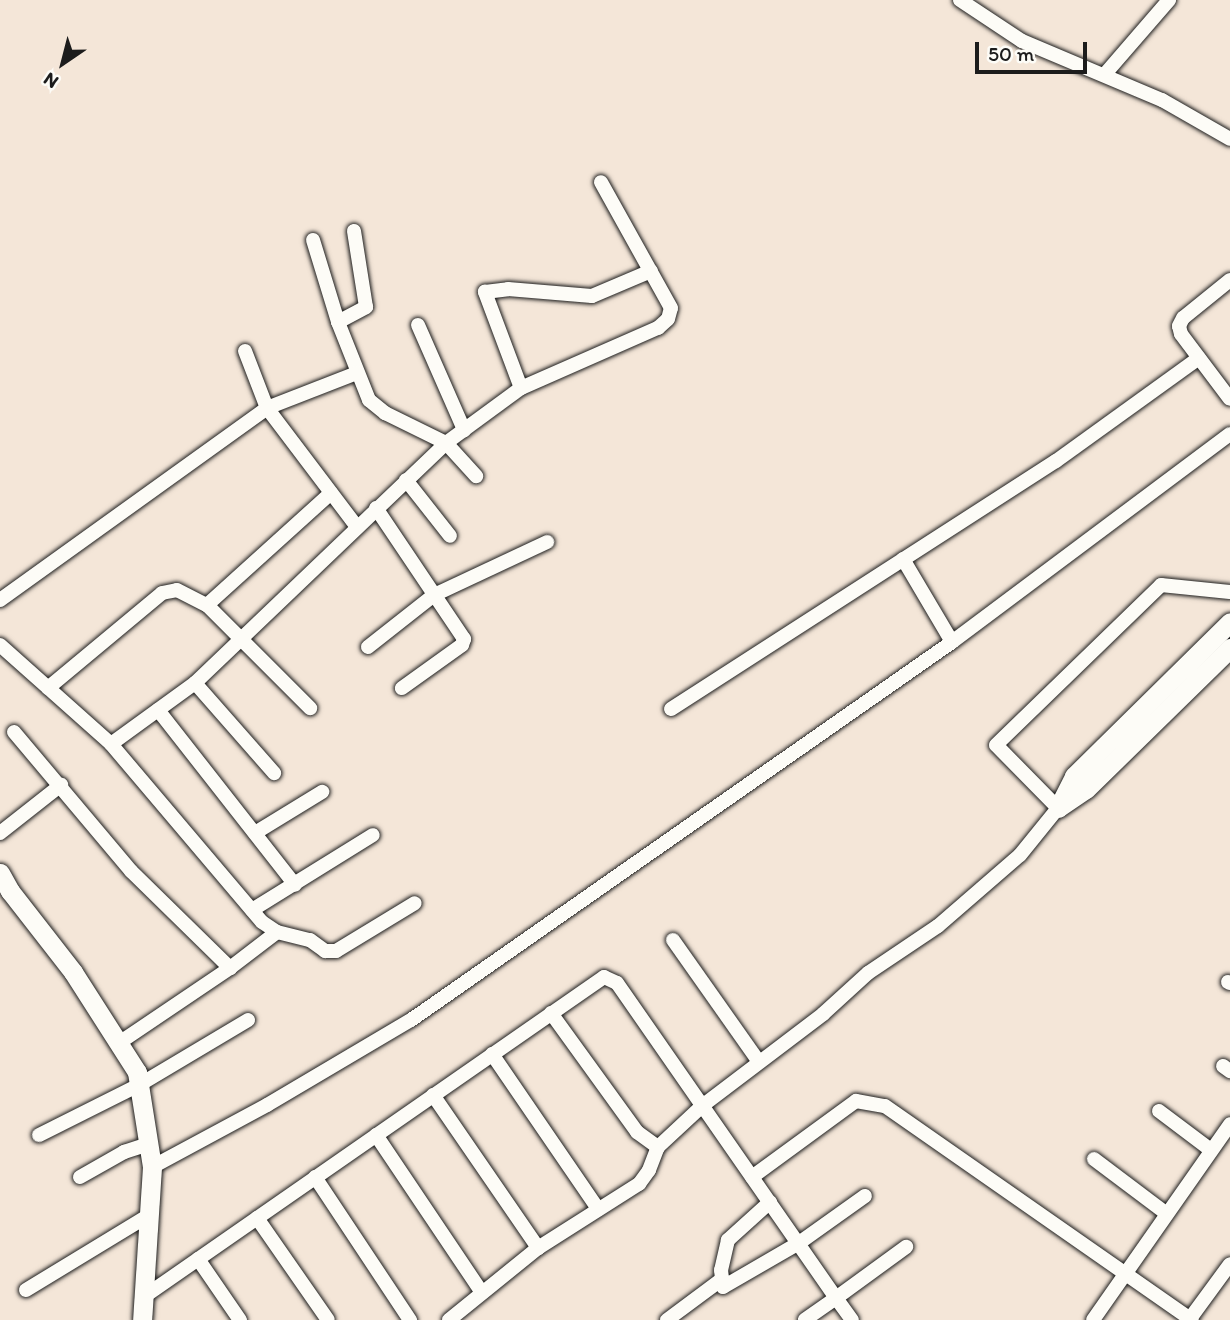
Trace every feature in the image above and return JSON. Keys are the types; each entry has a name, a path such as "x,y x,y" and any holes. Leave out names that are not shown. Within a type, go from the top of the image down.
{"main road":[{"path":"1058,808 1074,776 1230,622"},
{"path":"1058,808 1086,789 1230,648"},
{"path":"0,873 10,891 73,972 137,1072 152,1167 146,1217 142,1320"}],"street":[{"path":"960,0 1022,41 1162,100 1230,139"},
{"path":"1105,74 1169,0"},
{"path":"111,744 195,683 446,443 521,388 657,328 668,320 671,307 601,182"},
{"path":"338,322 366,307 354,231"},
{"path":"313,240 338,322 369,400 377,409 446,443 476,476"},
{"path":"521,388 485,292 508,289 592,296 651,271"},
{"path":"1230,280 1183,318 1179,326 1181,334 1230,399"},
{"path":"418,325 464,430"},
{"path":"245,351 267,408 357,527"},
{"path":"671,709 1056,461 1199,358"},
{"path":"0,600 267,408 357,373"},
{"path":"152,1167 267,1105 403,1025 952,642 1230,434"},
{"path":"406,480 450,536"},
{"path":"207,605 331,493"},
{"path":"376,508 463,643 402,688"},
{"path":"368,648 434,595 547,542"},
{"path":"902,559 952,642"},
{"path":"449,1320 538,1248 639,1184 658,1147 702,1106 823,1014 868,973 938,926 1020,855 1058,808 996,745 1161,585 1230,592"},
{"path":"48,688 162,593 177,590 207,605 243,638 310,708"},
{"path":"0,645 111,744 252,910 277,932 310,940 325,951 336,951 415,903"},
{"path":"195,683 274,773"},
{"path":"158,710 295,885"},
{"path":"14,732 131,871 230,968"},
{"path":"0,833 61,785"},
{"path":"255,833 322,792"},
{"path":"252,910 373,835"},
{"path":"119,1043 230,968 277,932"},
{"path":"673,940 759,1062"},
{"path":"145,1296 602,978 613,980 852,1320"},
{"path":"551,1013 636,1132 658,1147"},
{"path":"39,1135 139,1085 248,1020"},
{"path":"492,1054 598,1209"},
{"path":"433,1095 538,1248"},
{"path":"752,1177 856,1101 885,1106 1191,1320 1230,1264"},
{"path":"1159,1111 1211,1150"},
{"path":"1093,1320 1230,1124"},
{"path":"376,1135 482,1293"},
{"path":"80,1177 124,1152 148,1144"},
{"path":"1094,1159 1167,1214"},
{"path":"315,1177 410,1320"},
{"path":"770,1202 728,1240 721,1270 723,1287 799,1243 865,1196"},
{"path":"26,1290 146,1217"},
{"path":"257,1218 328,1320"},
{"path":"805,1320 906,1247"},
{"path":"198,1259 240,1320"},
{"path":"667,1320 722,1279"}]}
